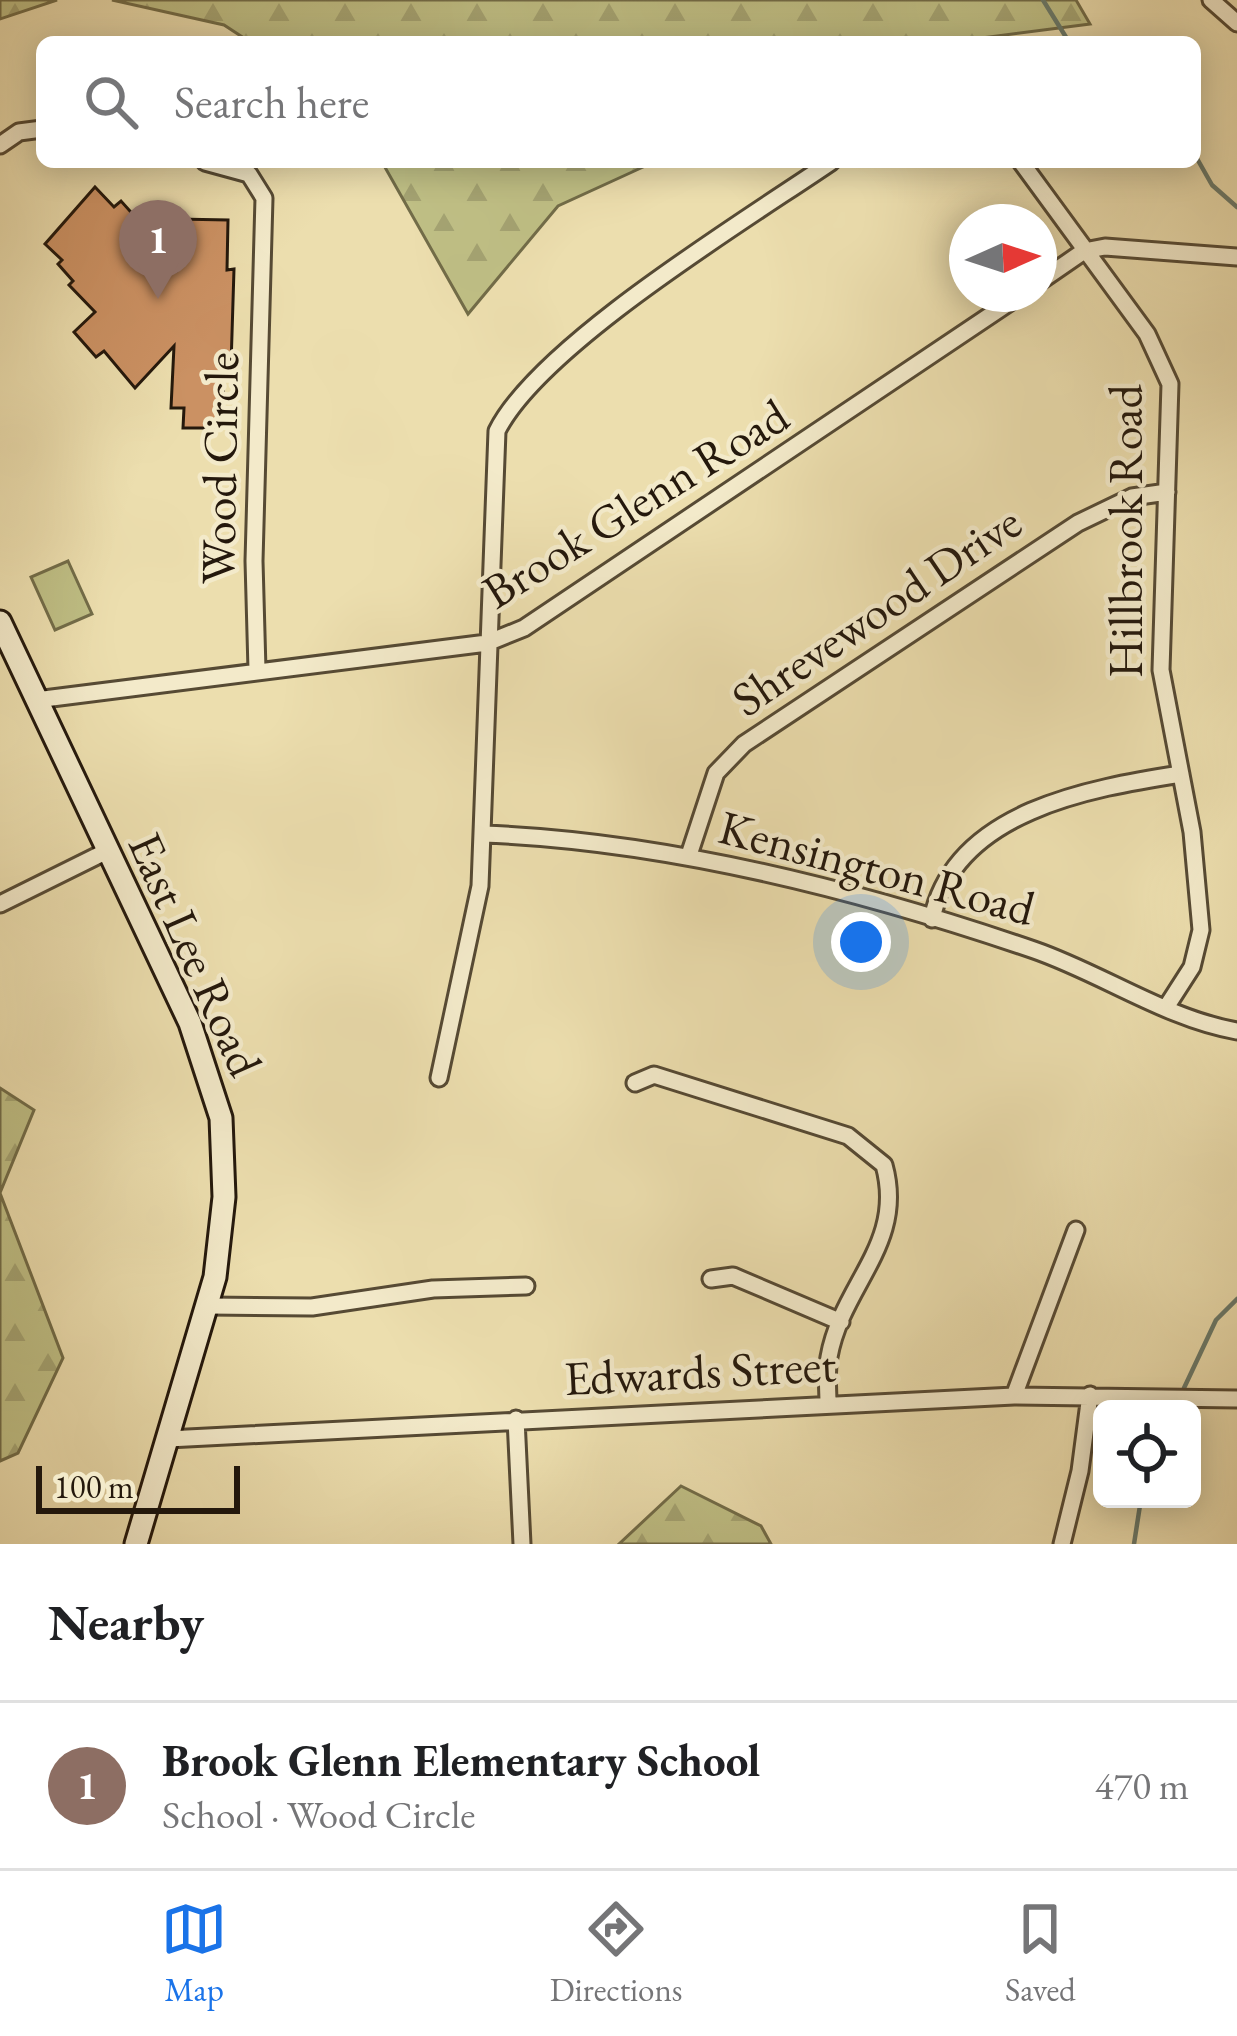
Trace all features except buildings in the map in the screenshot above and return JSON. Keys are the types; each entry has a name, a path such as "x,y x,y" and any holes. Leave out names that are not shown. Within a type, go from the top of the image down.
{"street":[{"path":"1211,0 1237,23"},
{"path":"0,145 19,132 36,130"},
{"name":"Wood Circle","path":"228,168 249,174 264,198 254,562 256,670"},
{"path":"439,1078 476,915 493,449 506,413 523,392 646,290 822,168"},
{"name":"Hillbrook Road","path":"1025,168 1148,334 1165,366 1172,415 1161,670 1181,774 1201,930 1192,967 1167,1006"},
{"path":"1057,270 1084,251 1118,246 1199,259 1237,257"},
{"name":"Brook Glenn Road","path":"36,700 487,643 578,595 995,312"},
{"name":"Shrevewood Drive","path":"688,855 716,772 744,743 1078,523 1132,497 1166,492"},
{"name":"East Lee Road","path":"0,622 190,1023 217,1096 224,1198 208,1306 136,1544"},
{"path":"932,919 944,880 958,862 1042,806 1081,790 1181,774"},
{"name":"Kensington Road","path":"482,833 612,842 688,855 932,919 1051,956 1237,1031"},
{"path":"0,904 107,851"},
{"path":"635,1083 654,1075 848,1136 884,1165 892,1207 887,1228 841,1322 829,1359 828,1404"},
{"path":"1013,1396 1076,1230"},
{"path":"711,1280 733,1276 841,1322"},
{"path":"208,1306 311,1307 433,1289 526,1286"},
{"path":"1062,1544 1080,1471 1090,1395"},
{"name":"Edwards Street","path":"168,1439 1013,1396 1237,1399"},
{"path":"516,1419 522,1544"}],"green space":[{"path":"0,0 57,0 0,19"},
{"path":"112,0 1076,0 1090,24 997,36 241,36 224,25"},
{"path":"385,168 641,168 558,206 468,314"},
{"path":"68,561 92,614 55,630 31,577"},
{"path":"0,1088 34,1110 0,1193"},
{"path":"0,1193 63,1358 18,1453 0,1461"},
{"path":"681,1486 761,1526 771,1544 619,1544"}],"waterway":[{"path":"1043,0 1065,36"},
{"path":"1201,166 1212,185 1237,207"},
{"path":"1184,1388 1216,1320 1237,1299"},
{"path":"1134,1544 1140,1508"}],"place":[{"name":"Brook Glenn Elementary School","path":"158,299"}]}
